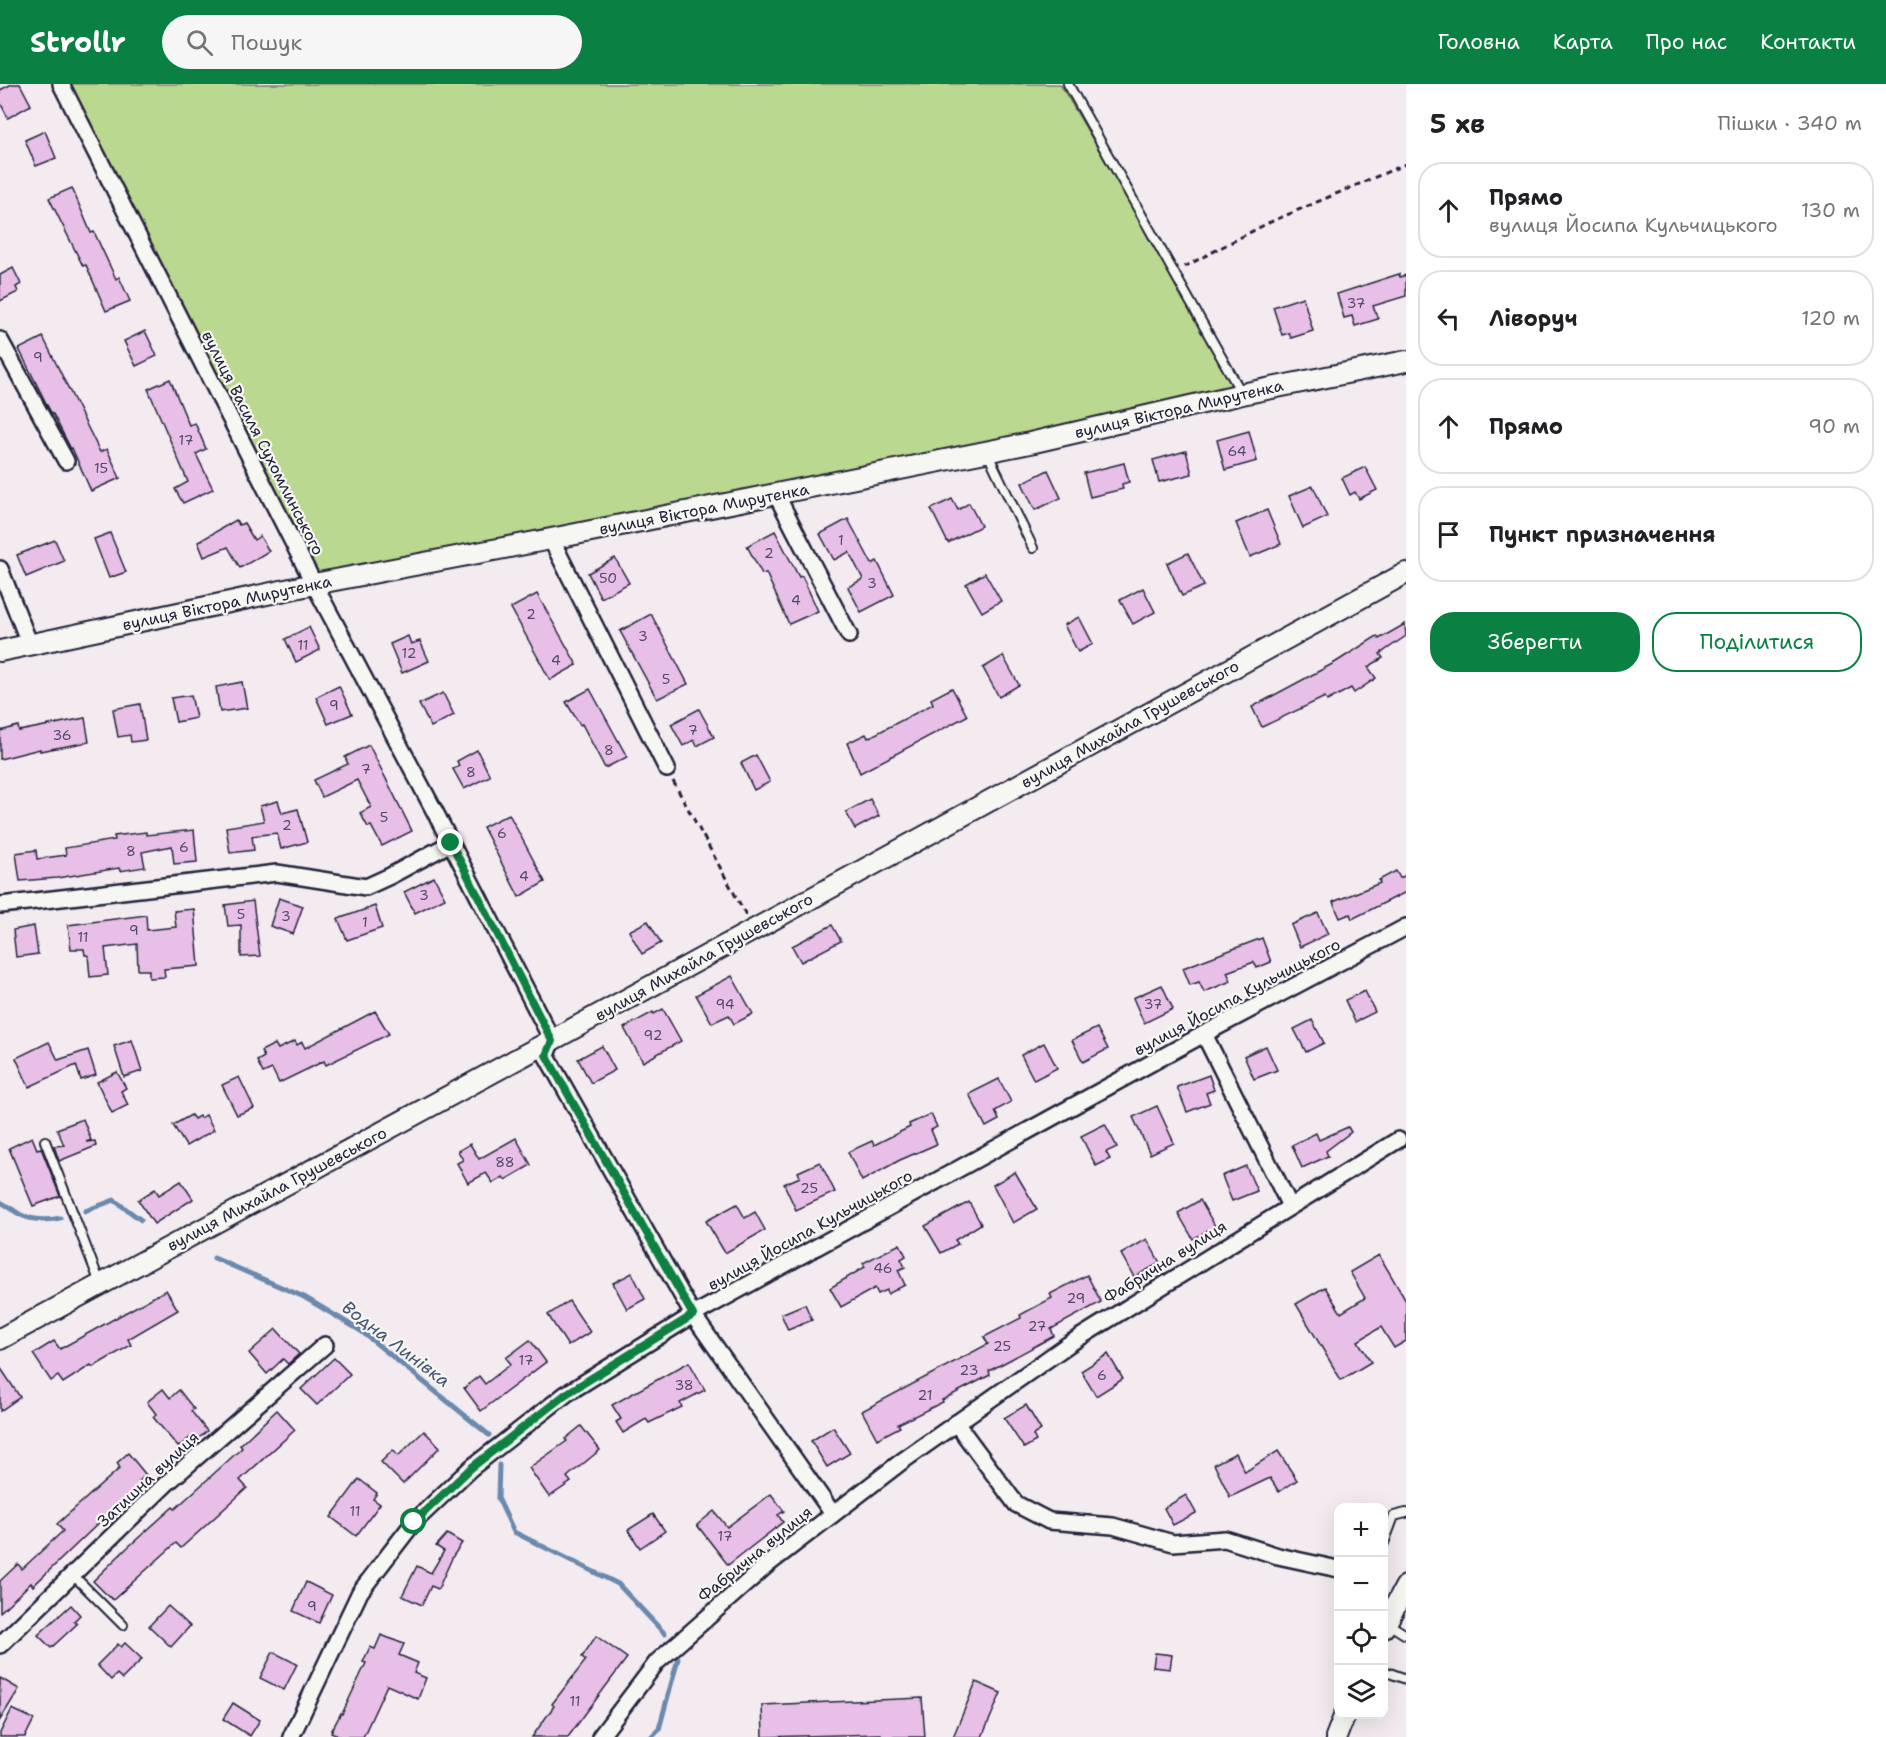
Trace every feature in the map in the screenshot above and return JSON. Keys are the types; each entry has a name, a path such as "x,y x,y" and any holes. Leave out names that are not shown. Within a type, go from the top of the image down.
{"street":[{"name":"вулиця Василя Сухомлинського","path":"61,84 314,585 451,843 552,1041"},
{"path":"0,340 66,461"},
{"name":"вулиця Віктора Мирутенка","path":"0,651 314,585 987,452 1242,394 1406,361"},
{"path":"776,494 849,635"},
{"path":"551,539 667,769"},
{"path":"0,568 30,645"},
{"name":"вулиця Михайла Грушевського","path":"0,1339 552,1041 1406,573"},
{"path":"1,905 277,873 366,886 390,876 451,843"},
{"name":"вулиця Йосипа Кульчицького","path":"291,1737 360,1592 414,1522 471,1468 566,1394 693,1315 1204,1034 1406,927"},
{"path":"1204,1034 1290,1206"},
{"path":"552,1041 546,1055 693,1315 833,1514"},
{"name":"Фабрична вулиця","path":"600,1737 657,1662 767,1564 833,1514 956,1423 1069,1344 1402,1138"},
{"name":"Затишна вулиця","path":"0,1646 166,1483 325,1345"},
{"path":"956,1423 1016,1504 1049,1521 1113,1526 1173,1543 1225,1539 1278,1556 1334,1568"},
{"path":"1388,1619 1406,1586"},
{"path":"1336,1737 1343,1719"}],"lane":[{"path":"1068,84 1242,394"},
{"path":"987,452 1033,548"},
{"path":"45,1141 101,1284"},
{"path":"1388,1531 1394,1516 1406,1513"},
{"path":"73,1575 123,1625"},
{"path":"1388,1626 1406,1635"},
{"path":"1388,1673 1406,1679"}],"path":[{"path":"1174,272 1268,223 1406,164"},
{"path":"667,769 754,930"}],"green space":[{"path":"70,84 1060,84 1172,274 1237,392 320,586"}],"building":[{"path":"12,84 20,84 31,105 8,118 0,102 0,90"},
{"path":"45,131 56,158 36,166 25,140"},
{"path":"72,188 91,233 94,232 116,279 119,277 130,301 106,311 86,265 83,266 49,198"},
{"path":"13,268 21,284 16,287 18,292 0,301 0,275"},
{"path":"1399,274 1400,277 1406,275 1406,296 1373,306 1378,319 1355,326 1352,316 1344,318 1337,294"},
{"path":"1303,297 1313,331 1291,338 1289,333 1282,335 1273,307"},
{"path":"145,331 157,356 136,366 124,341"},
{"path":"43,337 100,452 107,449 120,478 91,491 72,448 19,349"},
{"path":"170,379 189,425 195,423 206,449 196,454 213,489 183,503 175,489 188,482 148,389"},
{"path":"1249,431 1257,461 1225,470 1217,440"},
{"path":"1186,451 1192,474 1159,482 1153,460"},
{"path":"1124,463 1129,482 1122,484 1123,489 1090,497 1084,473"},
{"path":"1365,467 1377,490 1359,499 1355,492 1350,495 1342,478"},
{"path":"1048,470 1061,498 1035,510 1022,483"},
{"path":"1313,486 1327,517 1303,528 1289,496"},
{"path":"952,499 958,510 969,503 981,526 948,543 931,509"},
{"path":"1267,510 1281,544 1250,557 1236,523"},
{"path":"848,519 872,564 877,561 894,595 861,612 848,587 863,579 849,552 834,560 820,534"},
{"path":"236,520 239,525 244,523 254,540 260,536 269,551 240,568 228,547 204,557 198,542"},
{"path":"775,531 799,577 802,576 818,611 789,624 766,573 762,574 747,546"},
{"path":"110,533 126,572 109,578 94,539"},
{"path":"55,540 64,561 26,577 17,555"},
{"path":"1188,553 1204,586 1182,596 1167,563"},
{"path":"615,558 629,583 601,598 588,573"},
{"path":"985,573 1001,601 982,612 966,584"},
{"path":"1143,588 1155,612 1133,624 1120,600"},
{"path":"537,594 577,665 550,680 511,608"},
{"path":"651,614 688,684 657,699 620,631"},
{"path":"1079,617 1093,644 1078,652 1064,625"},
{"path":"1405,624 1406,636 1380,654 1383,658 1368,667 1376,678 1354,693 1351,688 1327,701 1325,697 1262,727 1252,707 1336,662 1377,636 1379,639"},
{"path":"309,627 320,650 296,662 285,639"},
{"path":"408,636 411,644 420,641 429,661 402,673 390,644"},
{"path":"1003,656 1019,685 999,697 983,668"},
{"path":"242,682 247,708 220,712 216,687"},
{"path":"339,686 352,714 328,724 316,697"},
{"path":"952,688 967,716 860,773 847,743 866,734 868,738 933,704 931,699"},
{"path":"590,689 627,757 605,768 582,724 580,725 566,702"},
{"path":"443,693 454,715 431,727 419,704"},
{"path":"191,695 196,718 176,722 171,698"},
{"path":"140,704 146,740 131,742 130,735 118,737 113,709"},
{"path":"699,709 714,737 697,746 694,740 683,746 671,724"},
{"path":"85,718 89,742 40,751 40,749 0,759 0,731 18,726 19,731"},
{"path":"369,745 412,831 382,846 371,826 368,827 360,813 371,807 357,780 322,797 314,780 348,764 345,757"},
{"path":"477,750 490,776 464,789 453,769 459,766 457,761"},
{"path":"756,755 770,782 754,790 741,763"},
{"path":"870,799 879,816 855,829 846,812"},
{"path":"278,801 282,813 298,809 307,842 281,849 277,833 252,836 254,850 230,853 226,827 264,821 260,806"},
{"path":"509,814 545,882 519,897 483,827"},
{"path":"194,830 197,862 174,864 172,846 142,852 145,867 120,871 119,868 57,878 20,881 16,853 36,850 37,859 66,855 65,848 115,840 114,836"},
{"path":"1396,871 1400,878 1406,875 1406,892 1352,919 1350,914 1340,918 1333,902 1380,883 1379,880"},
{"path":"434,877 445,898 415,913 404,892"},
{"path":"279,898 303,906 293,934 270,926"},
{"path":"253,901 260,956 241,957 241,925 228,926 225,905"},
{"path":"375,906 382,928 347,940 338,919"},
{"path":"194,909 199,966 164,969 165,977 149,978 149,970 138,970 137,944 105,948 108,975 90,977 88,955 85,955 84,949 71,949 68,925 146,915 147,930 176,927 174,911"},
{"path":"1318,913 1328,934 1300,947 1291,925"},
{"path":"648,921 661,943 642,954 629,931"},
{"path":"832,925 841,941 801,962 792,946"},
{"path":"34,926 38,954 16,957 13,930"},
{"path":"1262,938 1271,962 1257,968 1254,962 1227,972 1231,981 1204,992 1199,982 1190,985 1183,968"},
{"path":"732,976 753,1014 734,1024 729,1015 712,1023 696,995"},
{"path":"1162,985 1173,1009 1144,1023 1133,998"},
{"path":"1365,991 1375,1012 1355,1022 1345,1000"},
{"path":"663,1009 681,1041 643,1062 624,1028"},
{"path":"375,1011 389,1034 326,1065 324,1061 279,1083 272,1069 263,1073 257,1061 264,1057 261,1051 275,1044 278,1049 295,1041 297,1045 302,1042 305,1048"},
{"path":"1312,1020 1324,1043 1306,1052 1294,1029"},
{"path":"1097,1028 1108,1049 1083,1062 1072,1040"},
{"path":"132,1040 142,1071 124,1077 114,1046"},
{"path":"49,1042 58,1060 88,1050 96,1075 81,1080 76,1065 29,1087 16,1058"},
{"path":"1044,1043 1057,1068 1034,1080 1021,1055"},
{"path":"602,1046 615,1070 591,1083 578,1059"},
{"path":"1266,1046 1277,1070 1254,1079 1244,1056"},
{"path":"117,1072 126,1088 121,1091 128,1105 112,1113 97,1082"},
{"path":"1209,1075 1214,1090 1206,1093 1210,1103 1187,1112 1177,1087"},
{"path":"239,1077 254,1108 237,1115 222,1085"},
{"path":"999,1079 1011,1102 995,1111 999,1120 986,1127 969,1094"},
{"path":"1157,1106 1174,1143 1150,1154 1133,1117"},
{"path":"931,1114 937,1127 931,1130 937,1144 900,1160 862,1181 848,1152 872,1141 874,1145"},
{"path":"191,1115 194,1119 206,1115 214,1130 186,1146 173,1125"},
{"path":"83,1119 91,1140 86,1142 95,1141 96,1146 59,1161 54,1146 64,1145 57,1129"},
{"path":"1105,1124 1117,1147 1106,1152 1110,1159 1096,1166 1081,1136"},
{"path":"1348,1127 1351,1132 1326,1151 1328,1156 1302,1168 1292,1145 1316,1133 1319,1140"},
{"path":"32,1137 37,1149 41,1148 60,1196 33,1206 9,1148"},
{"path":"516,1138 531,1165 505,1180 503,1177 493,1183 486,1173 468,1183 457,1163 463,1160 458,1151 470,1144 479,1159"},
{"path":"820,1162 835,1192 796,1210 784,1184 800,1177 798,1172"},
{"path":"1246,1166 1257,1191 1232,1201 1222,1176"},
{"path":"1015,1172 1037,1209 1013,1223 993,1185"},
{"path":"181,1181 193,1199 154,1224 138,1200 155,1189 159,1195"},
{"path":"1200,1200 1215,1226 1193,1239 1178,1213"},
{"path":"969,1202 981,1224 955,1240 958,1244 941,1253 925,1226"},
{"path":"737,1204 745,1218 755,1212 765,1230 725,1253 706,1221"},
{"path":"1147,1239 1160,1263 1134,1277 1121,1254"},
{"path":"900,1244 906,1256 901,1259 905,1267 898,1270 905,1285 888,1294 887,1290 878,1294 875,1288 841,1307 830,1288 865,1267 863,1263"},
{"path":"1379,1255 1406,1301 1406,1341 1394,1348 1381,1327 1358,1341 1371,1362 1341,1380 1296,1304 1325,1287 1341,1313 1365,1298 1350,1272"},
{"path":"632,1273 645,1299 627,1309 613,1283"},
{"path":"1087,1275 1101,1302 1051,1329 1054,1336 989,1371 990,1375 898,1424 900,1427 877,1439 862,1411 988,1344 984,1337 1021,1318 1020,1315 1052,1298 1050,1294"},
{"path":"166,1290 178,1310 128,1339 131,1345 93,1367 91,1365 63,1383 58,1376 51,1381 33,1354 54,1341 60,1349"},
{"path":"569,1301 590,1332 568,1346 548,1315"},
{"path":"805,1304 812,1320 788,1330 781,1314"},
{"path":"276,1329 299,1354 288,1364 283,1359 267,1374 249,1353"},
{"path":"530,1340 546,1362 481,1411 464,1388 479,1376 485,1384 511,1364 506,1358"},
{"path":"1108,1354 1123,1379 1096,1396 1081,1371"},
{"path":"334,1358 350,1374 317,1405 301,1389"},
{"path":"689,1362 705,1390 680,1403 682,1407 649,1423 646,1419 623,1433 616,1422 621,1419 612,1405"},
{"path":"0,1367 20,1397 0,1411"},
{"path":"163,1389 170,1398 179,1390 194,1409 191,1411 207,1431 195,1441 191,1437 178,1447 153,1417 156,1414 147,1402"},
{"path":"1026,1405 1041,1430 1033,1435 1036,1441 1024,1448 1004,1418"},
{"path":"277,1410 295,1430 240,1480 247,1488 181,1548 176,1543 113,1600 93,1581 127,1548 173,1507 175,1509 242,1448 240,1445"},
{"path":"581,1426 600,1450 567,1477 571,1482 549,1497 529,1468 567,1441 565,1439"},
{"path":"833,1427 850,1453 827,1467 811,1441"},
{"path":"424,1431 440,1447 403,1484 381,1462 393,1450 398,1456"},
{"path":"1278,1451 1297,1480 1279,1492 1270,1478 1230,1497 1214,1464 1236,1453 1245,1472"},
{"path":"128,1453 146,1475 139,1481 142,1485 33,1586 31,1583 0,1612 0,1581 18,1564 22,1569 63,1531 57,1524 120,1468 117,1463"},
{"path":"359,1479 377,1493 373,1499 380,1504 356,1536 331,1517"},
{"path":"771,1494 784,1511 778,1515 783,1522 728,1565 697,1525 714,1511 727,1527"},
{"path":"1186,1495 1196,1513 1173,1525 1164,1508"},
{"path":"653,1514 665,1531 640,1548 628,1530"},
{"path":"447,1534 462,1543 453,1556 438,1589 431,1586 422,1605 402,1596 417,1566 431,1573 444,1551 436,1546"},
{"path":"306,1582 332,1595 319,1623 293,1611"},
{"path":"71,1605 80,1615 74,1621 77,1624 51,1648 38,1635"},
{"path":"168,1606 190,1626 171,1647 149,1626"},
{"path":"381,1635 404,1644 399,1655 418,1663 414,1673 426,1678 418,1699 387,1685 363,1737 341,1737 331,1732 366,1663 363,1662 370,1647 375,1649"},
{"path":"596,1636 627,1658 568,1737 532,1737 554,1706 552,1704 586,1660 582,1657"},
{"path":"125,1643 142,1659 122,1679 117,1674 111,1680 97,1665 118,1644 121,1647"},
{"path":"273,1652 297,1664 284,1690 260,1678"},
{"path":"1155,1653 1172,1655 1170,1669 1153,1667"},
{"path":"0,1678 19,1689 0,1720"},
{"path":"976,1682 1001,1693 982,1737 953,1737"},
{"path":"922,1698 925,1737 881,1737 881,1734 763,1737 762,1705"},
{"path":"233,1703 260,1720 250,1736 223,1719"},
{"path":"12,1709 34,1719 25,1737 0,1737"}],"waterway":[{"path":"85,1211 114,1200 141,1220"},
{"path":"0,1202 30,1218 45,1220 60,1218"},
{"name":"Водна Линівка","path":"214,1258 304,1297 361,1331 489,1435"},
{"name":"Водна Линівка","path":"499,1465 498,1498 514,1532 618,1584 665,1634"},
{"name":"Водна Линівка","path":"651,1737 659,1729 678,1659"}],"route":[{"path":"414,1522 471,1468 566,1394 693,1315 546,1055 552,1041 451,843"}]}
